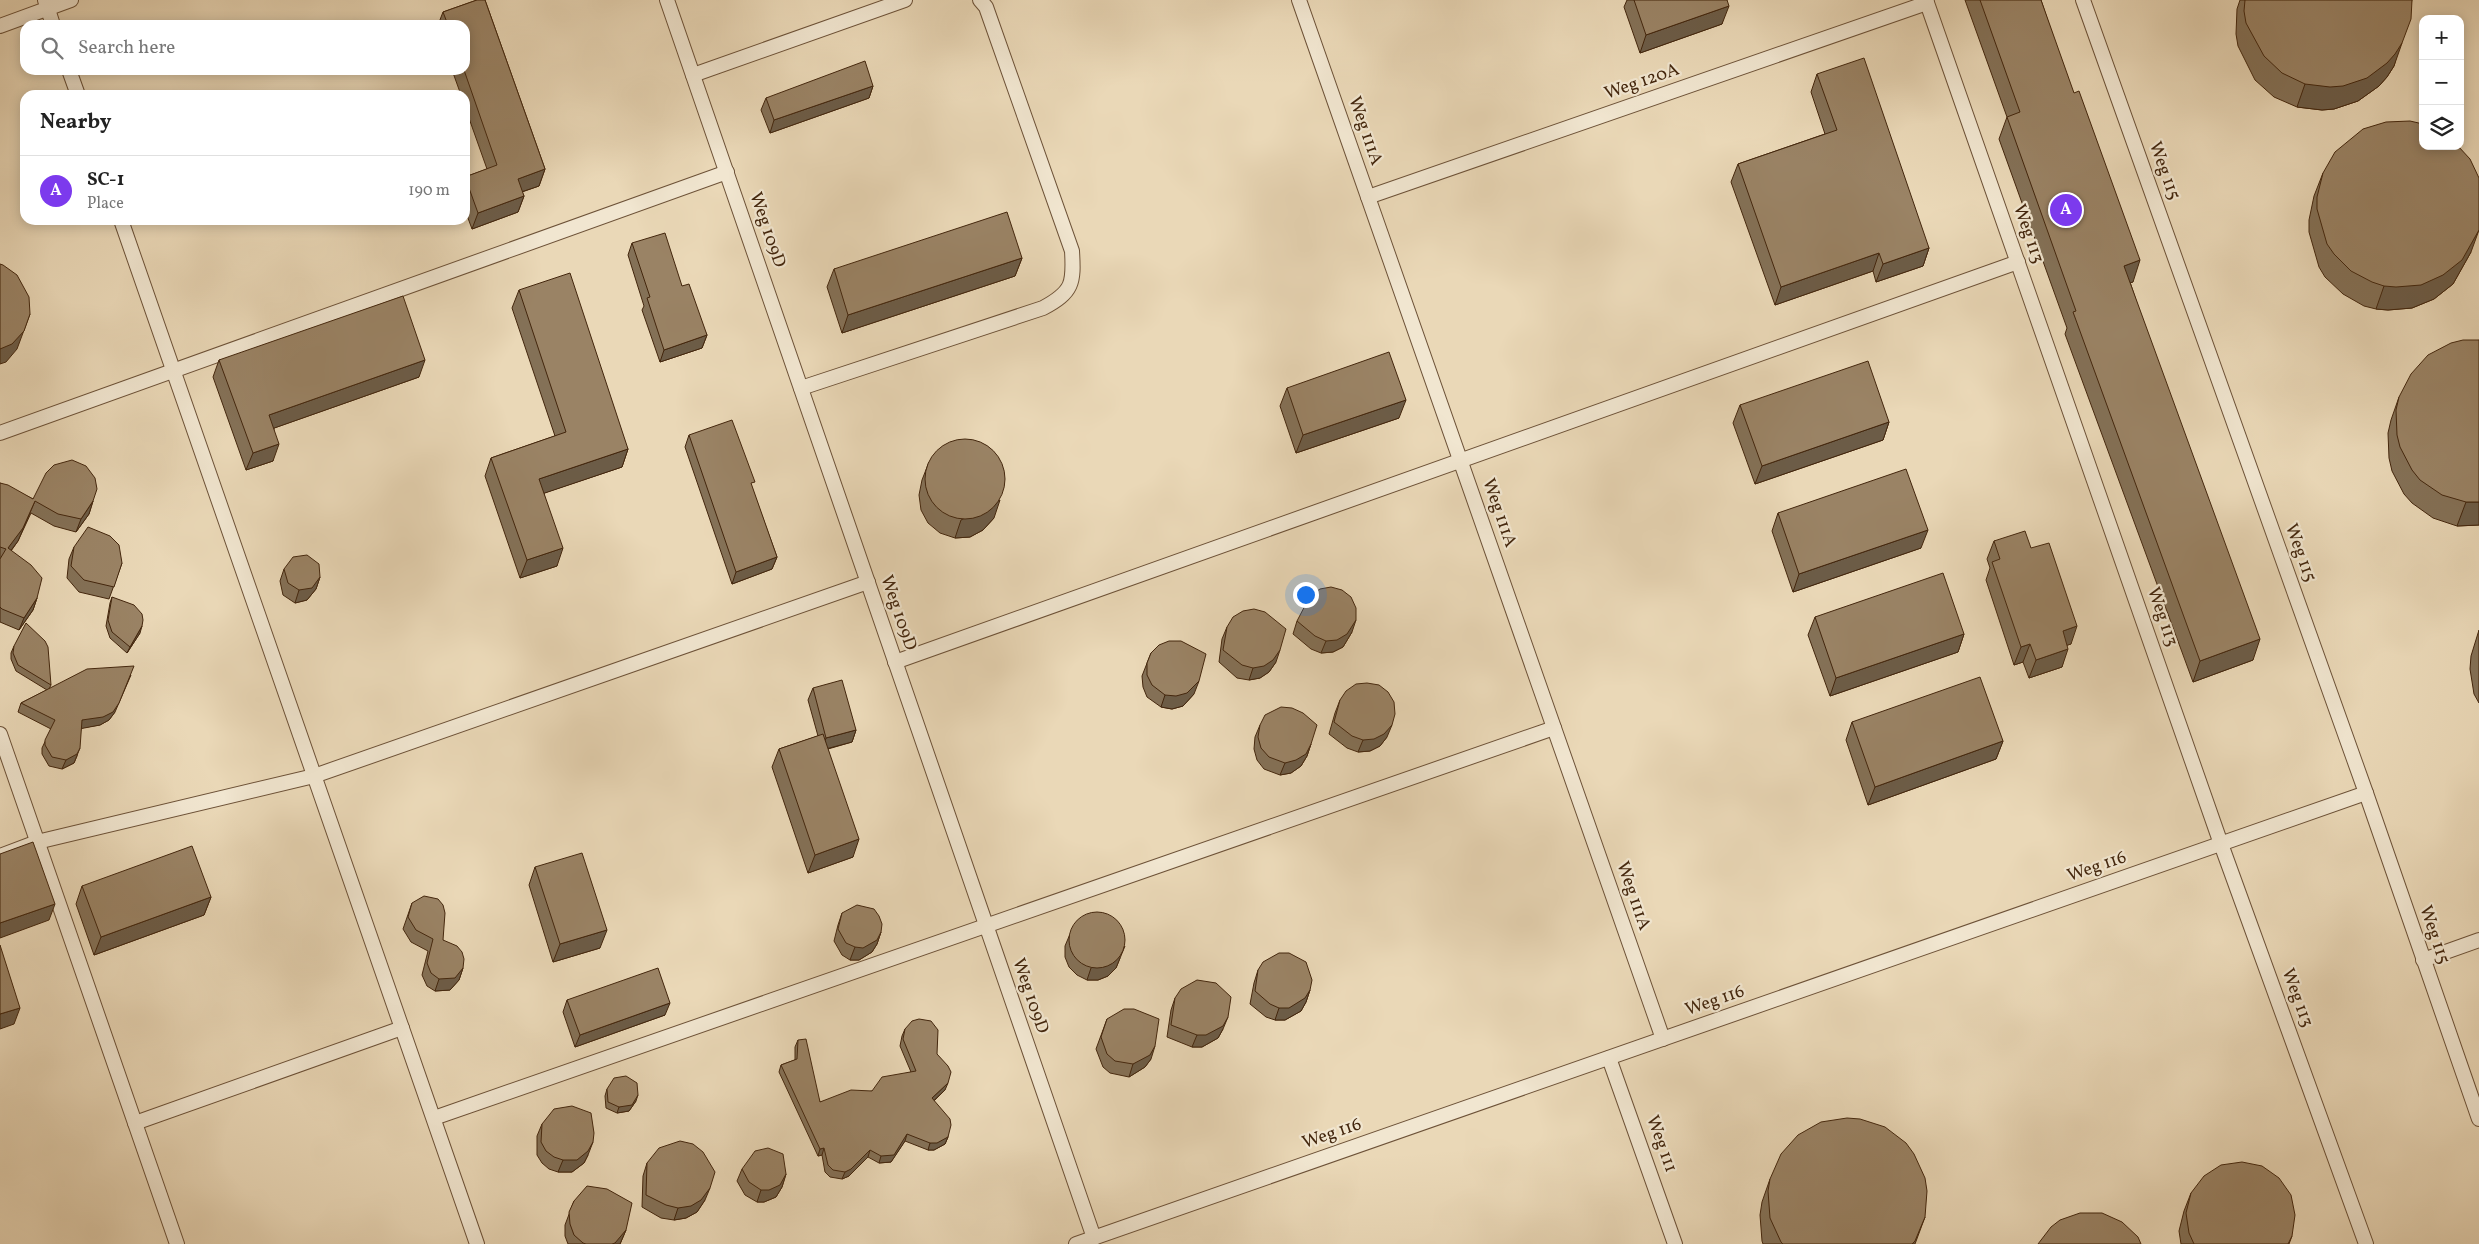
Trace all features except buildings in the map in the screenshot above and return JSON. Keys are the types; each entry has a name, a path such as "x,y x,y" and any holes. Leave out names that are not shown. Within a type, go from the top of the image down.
{"lane":[{"path":"0,26 46,4 71,0"},
{"name":"Weg 109D","path":"668,0 1094,1238"},
{"path":"693,74 905,0"},
{"path":"801,388 1044,308 1063,297 1074,276 1072,251 986,7 980,0"},
{"name":"Weg 111A","path":"1300,0 1663,1039"},
{"name":"Weg 115","path":"2083,0 2366,793 2479,1119"},
{"name":"Weg 120A","path":"1368,197 1926,2"},
{"name":"Weg 113","path":"1926,2 2221,844 2366,1244"},
{"path":"46,4 51,20"},
{"path":"71,75 76,90"},
{"path":"0,433 727,172"},
{"path":"123,225 477,1244"},
{"path":"895,662 2018,262"},
{"path":"0,856 38,842 314,776 868,582"},
{"path":"434,1118 1554,728"},
{"path":"0,734 177,1244"},
{"name":"Weg 116","path":"1076,1244 2366,793"},
{"path":"2423,960 2479,940"},
{"path":"135,1123 402,1028"},
{"name":"Weg 111","path":"1609,1058 1675,1244"}],"place":[{"name":"SC-1","path":"2066,210"}]}
